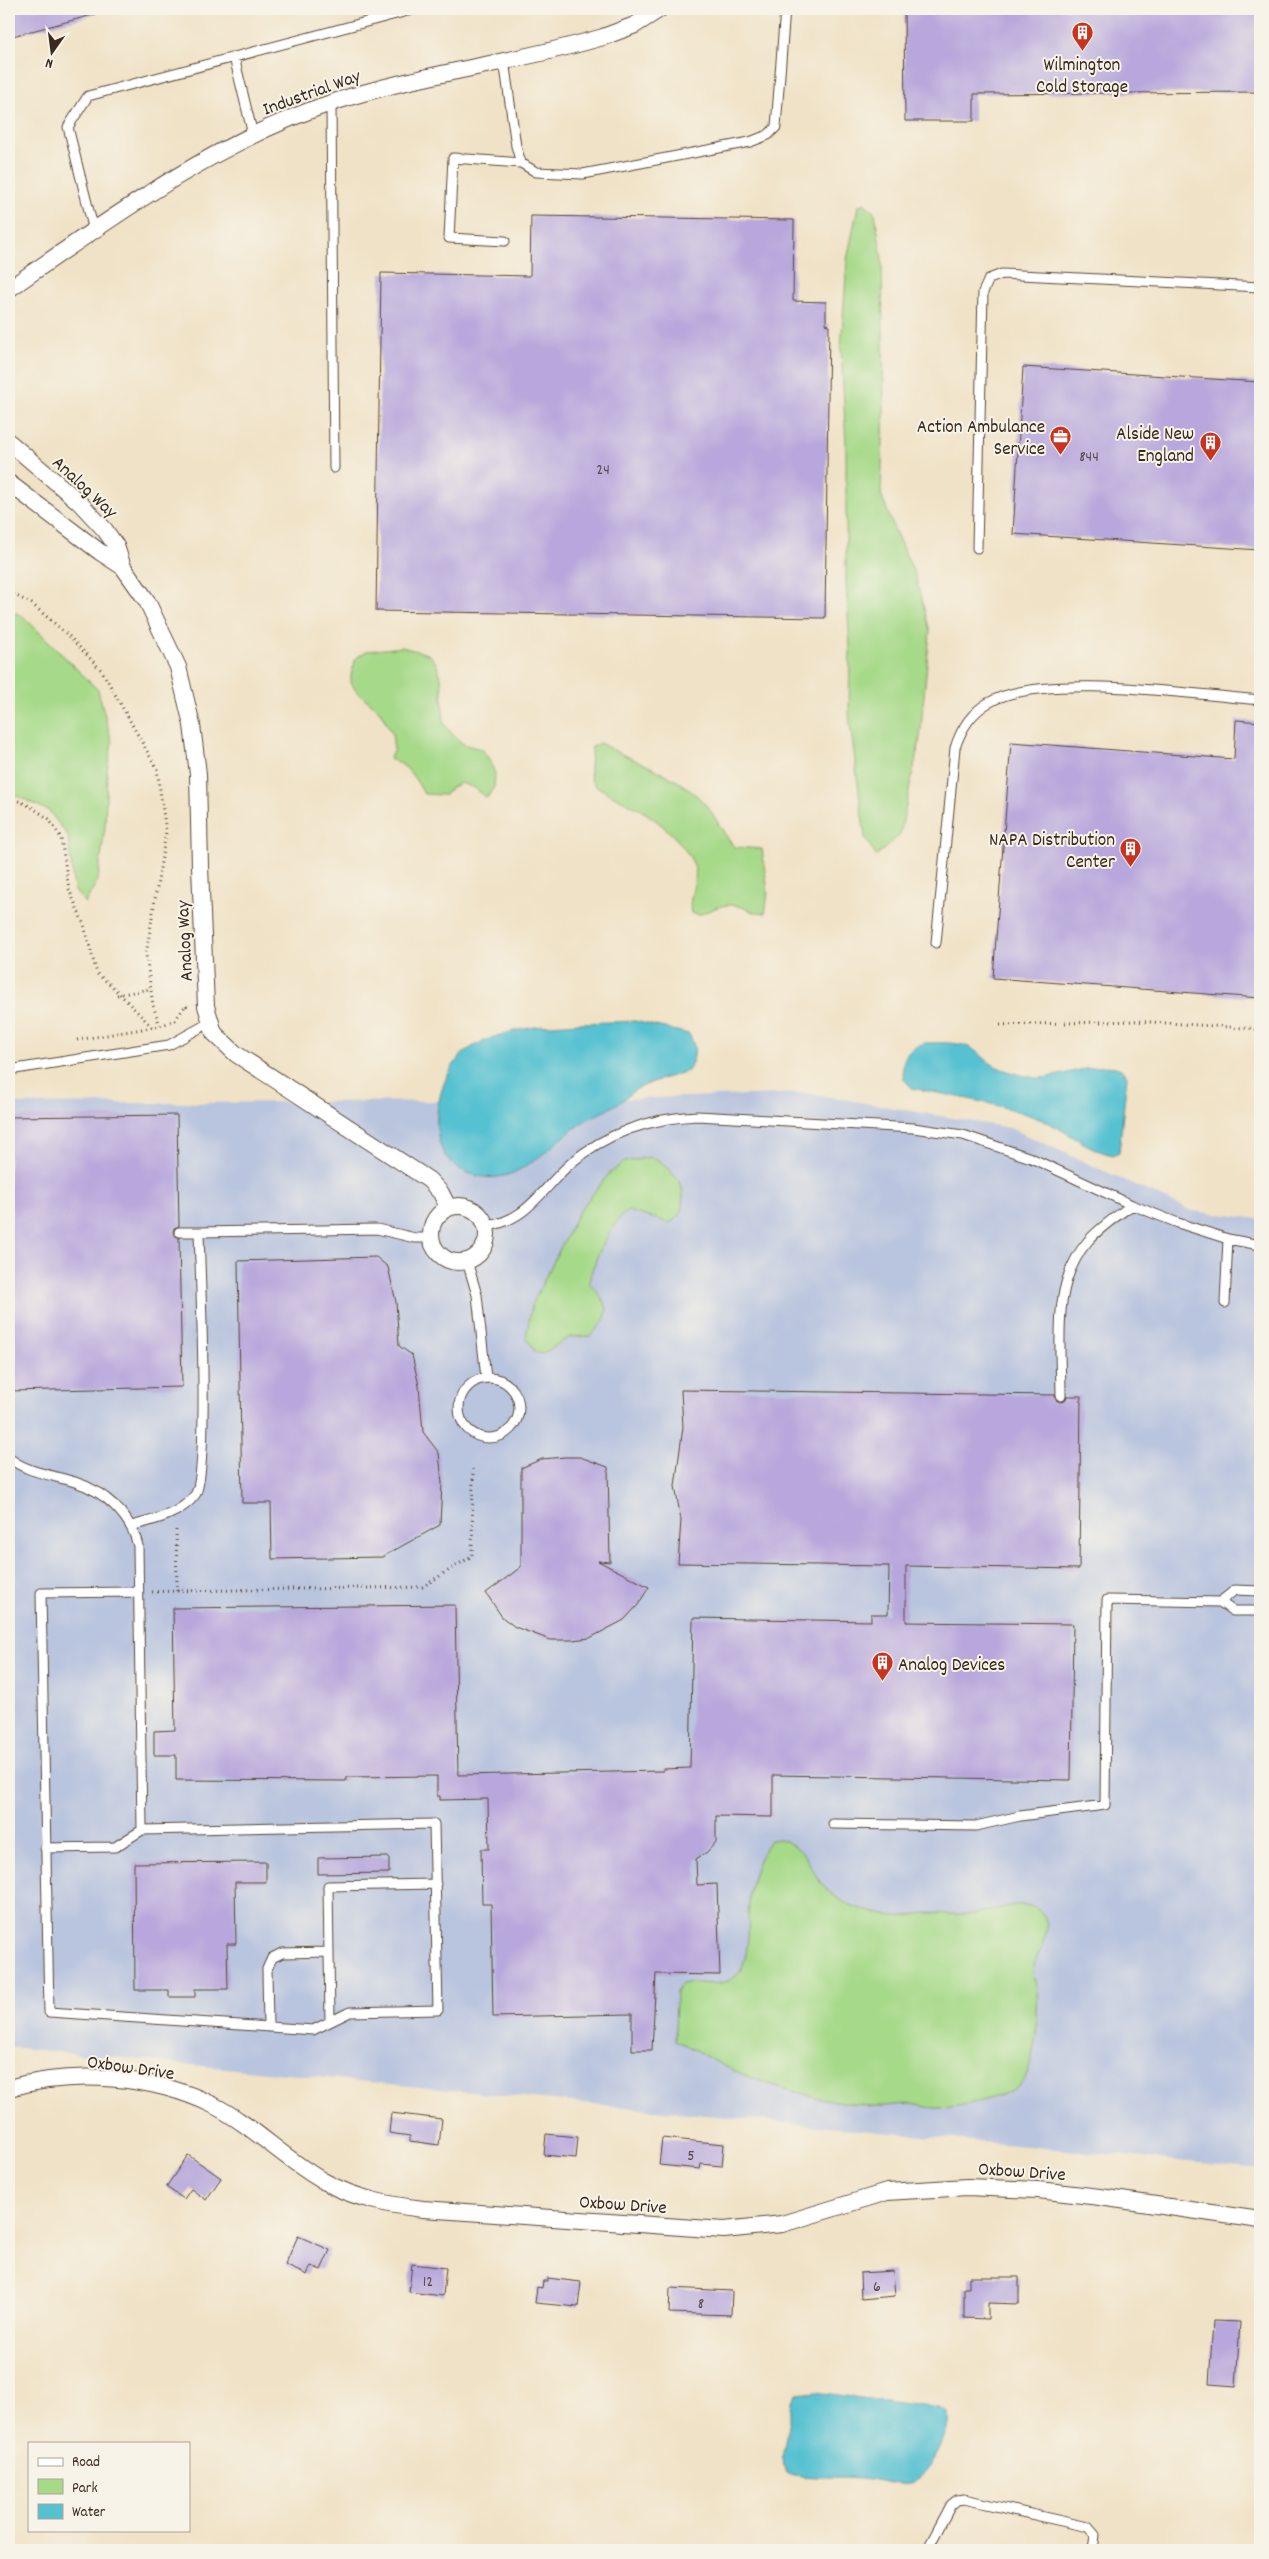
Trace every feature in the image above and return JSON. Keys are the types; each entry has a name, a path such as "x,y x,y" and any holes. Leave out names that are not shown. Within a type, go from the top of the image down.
{"street":[{"name":"Industrial Way","path":"9,289 94,231 184,174 252,135 291,118 331,103 422,77 603,38 635,25 660,9"},
{"name":"Analog Way","path":"9,442 79,502 116,546 123,566 147,601 168,642 187,699 198,774 200,867 209,1023"},
{"name":"Analog Way","path":"9,483 100,552 123,566"},
{"path":"209,1023 222,1042 252,1067 429,1180 441,1193 448,1207"},
{"path":"462,1206 471,1209 478,1214 486,1226 488,1239 483,1251 468,1261 454,1262 447,1260 436,1252 430,1238 430,1232 436,1218 448,1207 462,1206"},
{"name":"Oxbow Drive","path":"9,2088 53,2079 95,2078 166,2088 204,2101 229,2114 315,2176 341,2190 390,2205 424,2209 724,2230 782,2224 887,2192 968,2187 1038,2190 1100,2197 1260,2220"}],"lane":[{"path":"94,231 68,127 88,96 415,9"},
{"path":"505,241 449,238 453,158 521,163 536,172 582,174 750,142 768,135 776,127 785,9"},
{"path":"234,57 252,135"},
{"path":"504,60 516,146 521,163"},
{"path":"331,103 334,468"},
{"path":"977,548 983,292 988,279 1002,274 1260,287"},
{"path":"936,943 954,754 964,726 979,709 999,697 1020,691 1083,686 1260,700"},
{"path":"9,1070 169,1045 209,1023"},
{"path":"486,1226 502,1224 517,1218 571,1163 605,1140 650,1123 697,1116 913,1128 963,1135 1031,1158 1132,1205 1228,1239 1260,1246"},
{"path":"1061,1396 1061,1310 1068,1274 1078,1254 1093,1236 1132,1205"},
{"path":"179,1232 377,1229 415,1238 430,1238"},
{"path":"130,1526 172,1513 196,1494 200,1481 203,1441 199,1232"},
{"path":"1225,1303 1228,1239"},
{"path":"468,1261 477,1296 486,1378"},
{"path":"486,1378 493,1378 506,1384 513,1391 520,1408 518,1418 512,1428 500,1436 491,1438 478,1436 467,1429 459,1411 460,1398 469,1384 486,1378"},
{"path":"9,1458 16,1463 41,1473 76,1482 95,1490 112,1503 130,1526 138,1546 142,1830"},
{"path":"1220,1602 1235,1590 1260,1591"},
{"path":"46,1848 115,1847 142,1830 434,1824 438,2010 350,2012 313,2030 49,2012 41,1593 138,1592"},
{"path":"833,1824 976,1826 1020,1816 1105,1805 1107,1600 1220,1602 1233,1611 1260,1612"},
{"path":"330,2021 328,1886 436,1884"},
{"path":"268,2027 267,1969 272,1958 280,1953 330,1952"},
{"path":"927,2550 951,2505 957,2500 964,2499 1088,2527 1095,2535 1093,2550"}],"path":[{"path":"9,592 32,604 69,636 102,671 157,769 166,832 146,954 150,989 160,1026"},
{"path":"9,797 30,806 49,819 60,838 69,889 84,925 97,974 111,985 118,995 153,1028"},
{"path":"118,995 150,989"},
{"path":"77,1040 160,1026 175,1020 186,1005"},
{"path":"1000,1025 1135,1021 1260,1029"},
{"path":"138,1592 422,1587 472,1556 473,1469"},
{"path":"172,1513 177,1528 177,1591"}],"shaded area":[{"path":"807,1093 1010,1128 1192,1211 1260,1219 1260,2169 9,2047 9,1104 595,1100"}],"green space":[{"path":"864,203 875,213 882,258 884,413 881,494 894,529 915,575 930,631 920,738 900,835 876,856 865,837 849,715 850,646 846,585 846,444 841,348 847,260 858,206"},
{"path":"9,609 25,618 98,690 112,742 107,771 105,827 98,880 85,903 74,890 68,836 49,811 9,792"},
{"path":"402,647 428,654 436,663 441,677 444,724 463,744 481,749 489,759 495,774 494,787 487,798 475,788 461,783 452,787 445,795 424,794 406,768 389,759 394,750 392,733 380,711 357,692 351,683 351,675 356,658 367,651"},
{"path":"600,743 663,773 687,788 709,808 734,847 762,849 768,893 765,913 728,905 699,915 691,913 690,906 696,876 690,857 673,835 659,822 592,782 590,769 592,747"},
{"path":"651,1157 663,1164 680,1184 683,1200 680,1215 670,1223 628,1211 622,1216 604,1243 594,1265 589,1283 605,1304 607,1310 603,1321 590,1336 570,1337 542,1354 535,1352 526,1336 532,1304 579,1211 609,1174 624,1162"},
{"path":"780,1839 796,1847 805,1856 821,1883 836,1897 865,1910 886,1915 907,1916 925,1913 980,1913 1003,1907 1027,1905 1041,1912 1047,1925 1044,1941 1033,1971 1037,1989 1036,2033 1029,2069 1025,2078 1016,2088 997,2097 941,2108 911,2104 878,2106 853,2104 812,2096 749,2077 675,2040 676,1991 681,1984 724,1982 737,1975 742,1966 746,1956 749,1901 753,1877 758,1861 770,1840"}],"water":[{"path":"635,1021 689,1034 694,1052 693,1061 688,1071 638,1088 615,1105 583,1122 531,1162 509,1174 491,1178 476,1176 461,1170 449,1161 439,1142 437,1112 445,1080 461,1055 472,1047 491,1038 510,1032 573,1023"},
{"path":"925,1043 949,1043 967,1046 997,1067 1036,1078 1046,1078 1100,1067 1112,1066 1121,1069 1127,1076 1119,1152 1113,1155 1104,1153 1042,1120 1011,1109 912,1088 904,1079 904,1061 913,1048"},
{"path":"816,2392 938,2408 946,2413 948,2421 946,2430 939,2448 928,2467 916,2481 910,2484 861,2478 788,2474 783,2467 782,2459 792,2402 797,2394"}],"building":[{"path":"9,9 95,9 96,14 9,37"},
{"name":"Wilmington Cold Storage","path":"904,9 1260,9 1260,92 974,94 974,121 905,121"},
{"path":"531,216 794,220 793,301 826,302 826,324 829,325 825,618 376,611 381,273 530,276"},
{"path":"1023,367 1260,382 1260,550 1013,534"},
{"name":"NAPA Distribution Center","path":"1236,720 1260,722 1260,998 993,978 1011,742 1234,759"},
{"path":"177,1115 179,1226 174,1228 173,1232 179,1238 182,1387 9,1391 9,1117"},
{"path":"376,1257 388,1267 396,1302 399,1346 412,1355 419,1386 423,1432 439,1453 442,1483 440,1525 382,1557 272,1559 271,1503 242,1503 238,1261"},
{"name":"Analog Devices","path":"681,1390 1055,1395 1056,1400 1061,1402 1065,1401 1067,1396 1081,1396 1079,1569 906,1566 906,1622 1073,1624 1071,1780 773,1775 773,1817 716,1816 716,1842 707,1852 696,1859 697,1885 717,1884 720,1975 656,1974 652,2050 632,2050 632,2014 493,2017 491,1904 482,1904 481,1849 489,1849 488,1799 440,1800 440,1796 437,1796 437,1776 346,1777 346,1781 176,1780 176,1755 154,1755 154,1731 175,1730 173,1608 455,1605 458,1775 663,1771 663,1769 690,1768 693,1618 871,1621 871,1614 888,1614 889,1566 678,1563 681,1520 675,1486 683,1427"},
{"path":"580,1457 608,1467 610,1562 598,1561 649,1587 638,1605 624,1620 590,1638 551,1640 515,1627 502,1617 486,1593 521,1567 521,1468 542,1459"},
{"path":"389,1857 389,1873 318,1874 318,1858"},
{"path":"266,1862 266,1882 235,1882 236,1944 227,1944 228,1989 195,1989 195,1997 169,1997 169,1990 135,1990 134,1863"},
{"path":"391,2113 442,2119 439,2145 410,2141 410,2136 389,2133"},
{"path":"546,2134 578,2137 576,2158 544,2155"},
{"path":"662,2138 724,2144 722,2166 701,2164 700,2169 659,2165"},
{"path":"188,2155 221,2178 206,2200 191,2189 184,2199 166,2187"},
{"path":"298,2236 330,2250 321,2270 311,2266 307,2275 285,2265"},
{"path":"412,2264 446,2268 443,2296 409,2292"},
{"path":"893,2271 895,2296 861,2299 860,2273"},
{"path":"969,2277 1019,2277 1019,2304 988,2303 988,2319 964,2318 964,2288 969,2288"},
{"path":"547,2278 581,2282 578,2307 535,2303 537,2287 542,2288 543,2281 547,2281"},
{"path":"670,2288 732,2291 731,2315 669,2313"},
{"path":"1213,2321 1240,2322 1236,2386 1209,2384"}],"place":[{"name":"Wilmington Cold Storage","path":"1082,51"},
{"name":"Action Ambulance Service","path":"1061,455"},
{"name":"Alside New England","path":"1210,462"},
{"name":"NAPA Distribution Center","path":"1131,868"},
{"name":"Analog Devices","path":"882,1682"}]}
